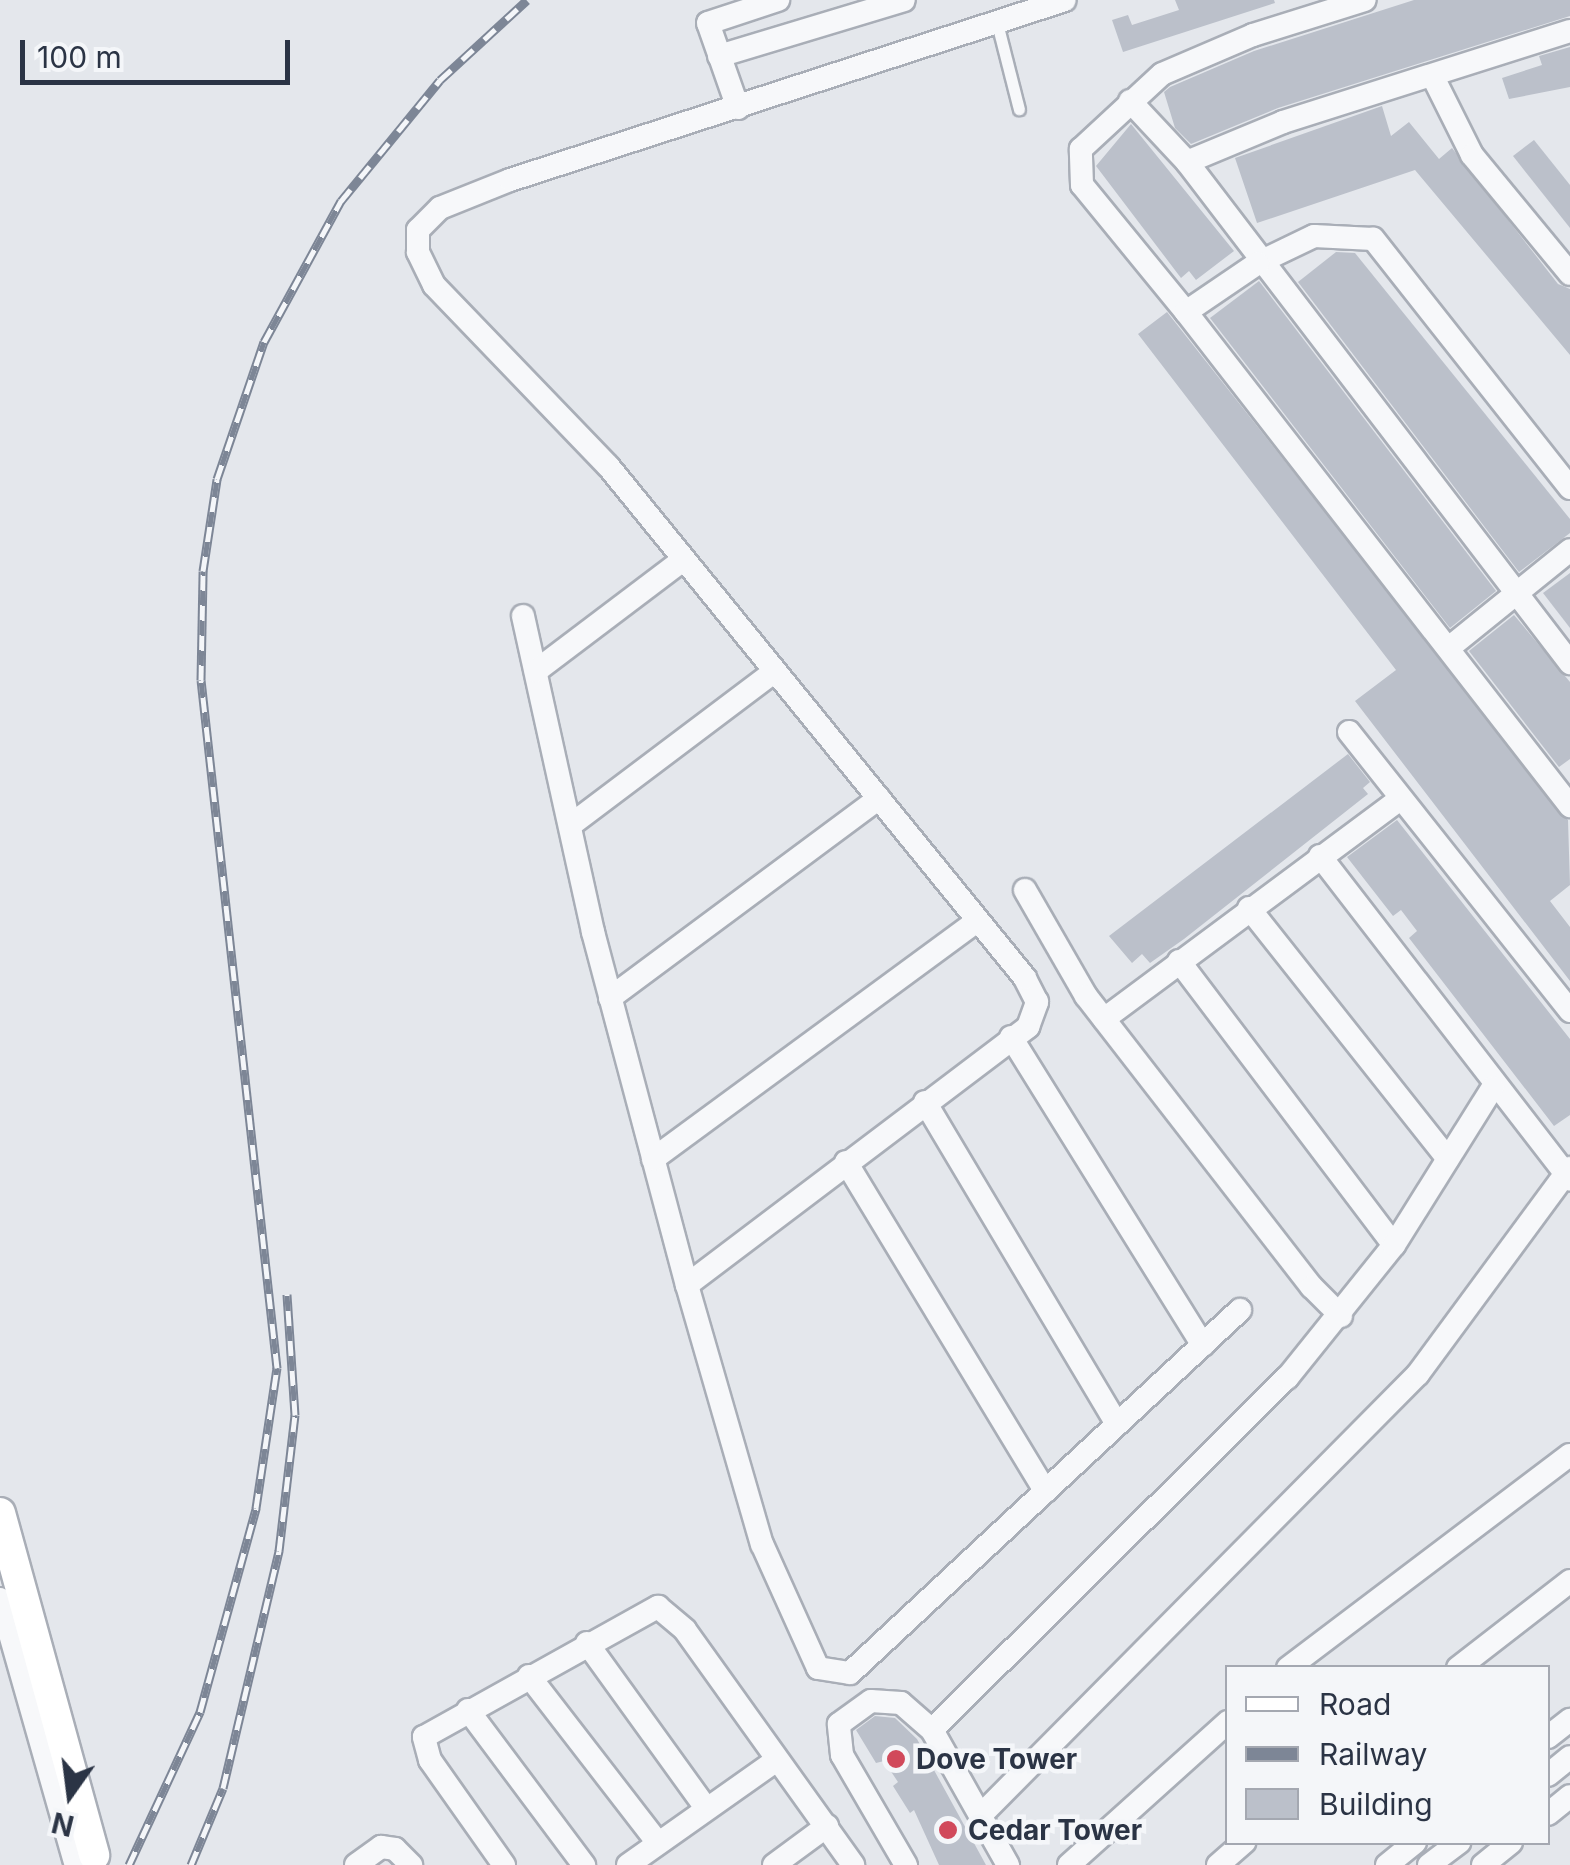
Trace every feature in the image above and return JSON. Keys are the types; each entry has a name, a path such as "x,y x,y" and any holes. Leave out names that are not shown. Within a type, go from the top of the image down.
{"street":[{"path":"738,108 708,23 778,0"},
{"path":"719,56 904,0"},
{"path":"687,1286 1028,1027 1037,1002 879,798 609,467 434,285 416,242 428,216 468,196 1064,0"},
{"path":"1365,0 1162,74 1090,134 1081,149 1079,176 1450,647 1570,806"},
{"path":"1187,162 1283,122 1570,32"},
{"path":"1433,77 1472,155 1570,274"},
{"path":"1130,101 1187,162 1258,263 1570,663"},
{"path":"1186,312 1258,263 1314,236 1373,239 1570,488"},
{"path":"1450,647 1570,550"},
{"path":"536,672 683,560"},
{"path":"524,616 610,998 687,1286 762,1544 818,1668 850,1673 1240,1310"},
{"path":"572,824 774,672"},
{"path":"1349,732 1399,800 1570,1011"},
{"path":"610,998 879,798"},
{"path":"1104,1019 1399,800"},
{"path":"983,1813 1418,1374 1569,1174 1493,1087 1320,856"},
{"path":"1025,890 1104,1019 1342,1316"},
{"path":"1249,908 1448,1159"},
{"path":"653,1160 977,921"},
{"path":"1180,961 1394,1245"},
{"path":"1011,1038 1203,1345"},
{"path":"932,1730 1288,1378 1342,1316 1394,1245 1493,1087"},
{"path":"925,1102 1118,1424"},
{"path":"846,1162 1046,1491"},
{"path":"1292,1665 1570,1455"},
{"path":"0,1513 84,1860"},
{"path":"1462,1665 1570,1580"},
{"path":"0,1599 84,1860"},
{"path":"504,1865 422,1746 430,1732 648,1610 665,1609 854,1865"},
{"path":"587,1643 706,1808"},
{"path":"529,1676 658,1843"},
{"path":"906,1865 842,1756 840,1724 862,1706 886,1698 932,1730 983,1813 1008,1865"},
{"path":"468,1710 584,1865"},
{"path":"1550,1736 1570,1720"},
{"path":"1069,1865 1225,1725"},
{"path":"1550,1772 1570,1757"},
{"path":"628,1865 777,1760"},
{"path":"774,1865 826,1826"},
{"path":"1218,1865 1241,1845"},
{"path":"1387,1865 1412,1845"},
{"path":"1429,1865 1454,1845"},
{"path":"1483,1865 1507,1845"},
{"path":"356,1865 381,1847 395,1849 411,1865"}],"lane":[{"path":"997,24 1019,109"}],"building":[{"path":"1175,0 1275,3 1123,52 1112,20 1128,15 1132,25 1179,10"},
{"path":"1414,0 1570,0 1570,16 1278,108 1191,144 1175,128 1164,92 1170,87 1254,51"},
{"path":"1570,47 1570,87 1509,99 1502,78 1542,65 1539,56"},
{"path":"1382,106 1391,136 1409,122 1439,159 1452,148 1558,284 1570,289 1570,355 1415,170 1257,223 1235,158"},
{"path":"1131,124 1234,251 1196,280 1189,271 1181,278 1096,166"},
{"path":"1534,140 1570,185 1570,228 1513,156"},
{"path":"1336,252 1355,253 1570,519 1570,533 1519,572 1298,282"},
{"path":"1259,281 1496,591 1450,628 1210,318"},
{"path":"1167,312 1568,820 1570,885 1550,901 1570,927 1570,981 1355,701 1396,670 1138,334"},
{"path":"1570,573 1570,628 1543,593"},
{"path":"1514,615 1570,682 1570,759 1559,767 1469,651"},
{"path":"1348,754 1370,782 1363,788 1368,794 1184,939 1150,963 1142,954 1132,963 1109,936"},
{"path":"1397,820 1570,1039 1570,1115 1554,1126 1409,938 1417,931 1401,910 1393,916 1347,857"},
{"path":"875,1716 895,1718 917,1739 986,1865 939,1865 914,1810 910,1813 893,1786 898,1782 884,1761 876,1763 856,1730"}],"railway":[{"path":"129,1865 200,1712 256,1508 277,1368 201,680 203,571 217,479 264,342 341,201 440,80 527,0"},
{"path":"191,1865 223,1788 279,1551 295,1415 287,1294"}],"place":[{"name":"Dove Tower","path":"896,1759"},
{"name":"Cedar Tower","path":"948,1830"}]}
